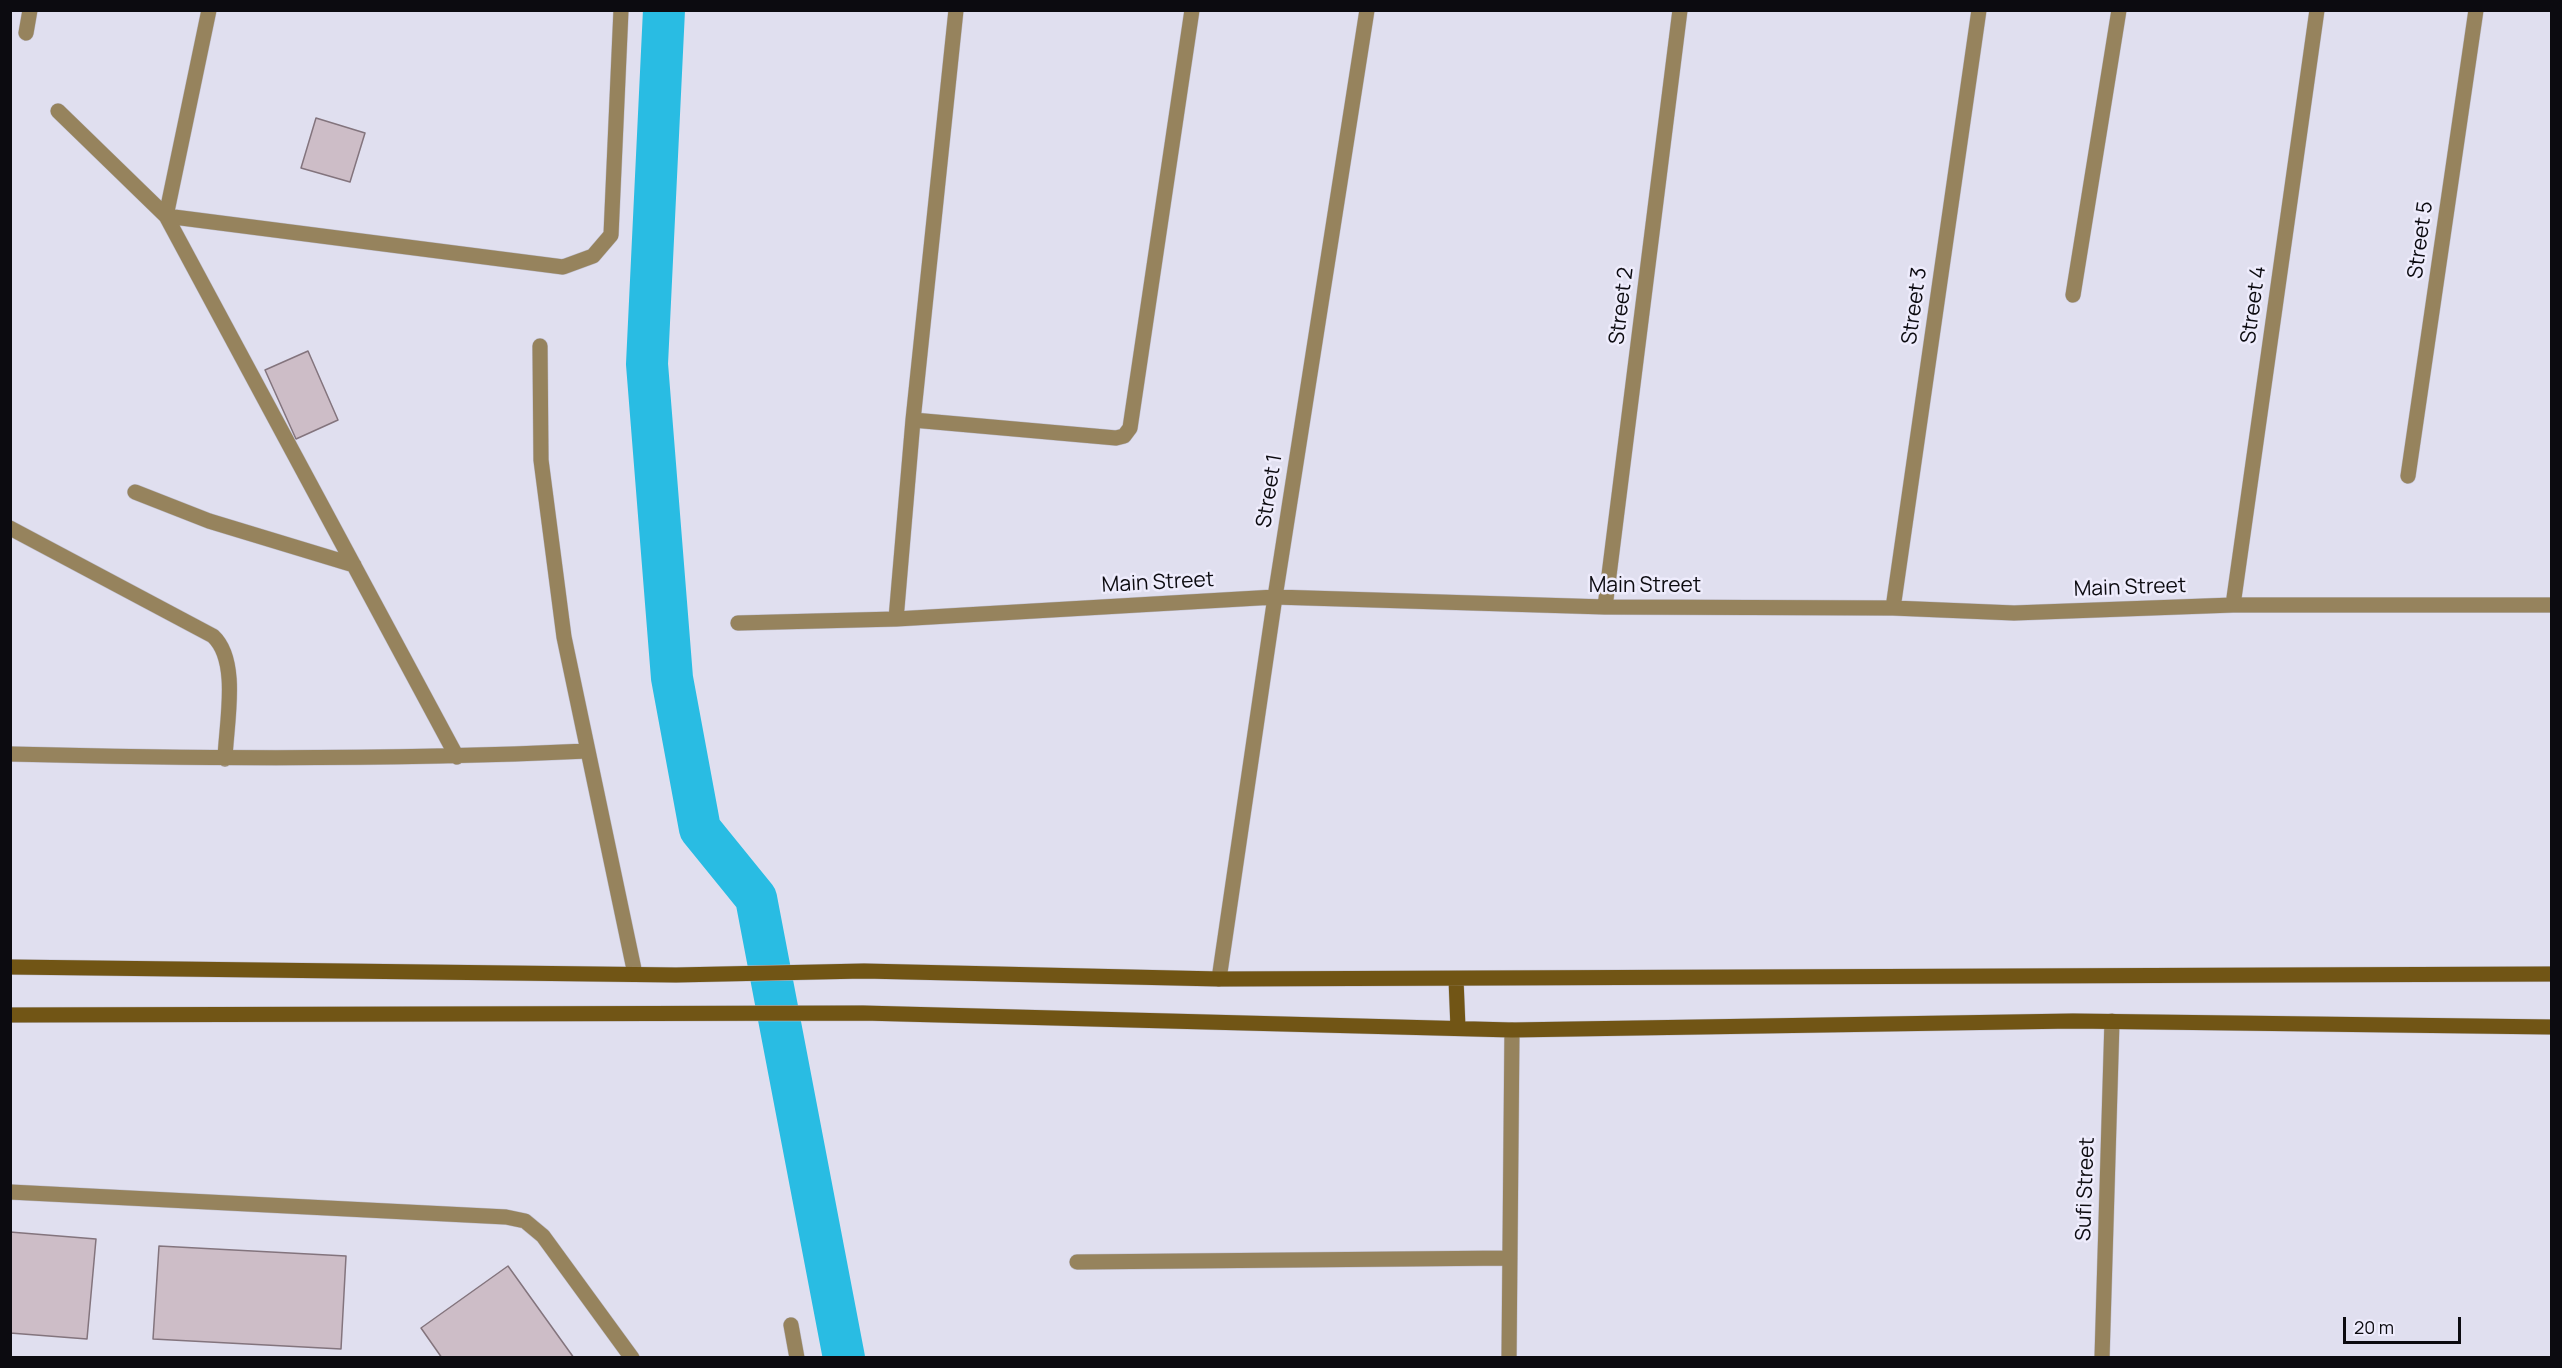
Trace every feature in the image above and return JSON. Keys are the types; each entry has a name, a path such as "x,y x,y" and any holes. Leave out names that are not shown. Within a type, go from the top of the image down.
{"street":[{"path":"26,33 30,10"},
{"path":"166,216 209,10"},
{"path":"166,216 563,267 592,256 611,236 621,10"},
{"path":"896,619 913,420 956,10"},
{"path":"913,420 1116,438 1124,436 1130,428 1192,10"},
{"name":"Street 1","path":"1220,979 1275,597 1367,10"},
{"name":"Street 2","path":"1605,607 1680,10"},
{"name":"Street 3","path":"1893,608 1979,10"},
{"path":"2073,295 2119,10"},
{"name":"Street 4","path":"2233,605 2317,10"},
{"name":"Street 5","path":"2408,476 2476,10"},
{"path":"58,111 166,216 457,757"},
{"path":"540,346 541,460 564,637 635,974"},
{"path":"135,492 209,521 354,566"},
{"path":"10,528 213,636 222,644 229,667 225,759"},
{"name":"Main Street","path":"738,622 896,619 1275,597 1605,607 1893,608 2014,613 2233,605 2552,605"},
{"path":"10,754 225,759 457,757 587,751"},
{"path":"10,967 676,975 864,971 1220,979 2269,973 2552,974"},
{"path":"1456,979 1458,1028"},
{"path":"10,1015 863,1013 1512,1030 2112,1021 2552,1027"},
{"name":"Sufi Street","path":"2102,1358 2112,1021"},
{"path":"1509,1358 1512,1030"},
{"path":"10,1192 506,1217 525,1221 543,1236 632,1358"},
{"path":"1077,1262 1510,1258"},
{"path":"791,1325 797,1358"}],"building":[{"path":"316,118 365,133 350,182 301,168"},
{"path":"308,351 338,420 296,439 265,370"},
{"path":"10,1232 96,1239 87,1339 10,1333"},
{"path":"159,1246 346,1256 341,1349 153,1339"},
{"path":"508,1266 574,1358 442,1358 421,1328"}],"waterway":[{"path":"664,10 647,364 672,678 700,829 756,898 844,1358"}]}
